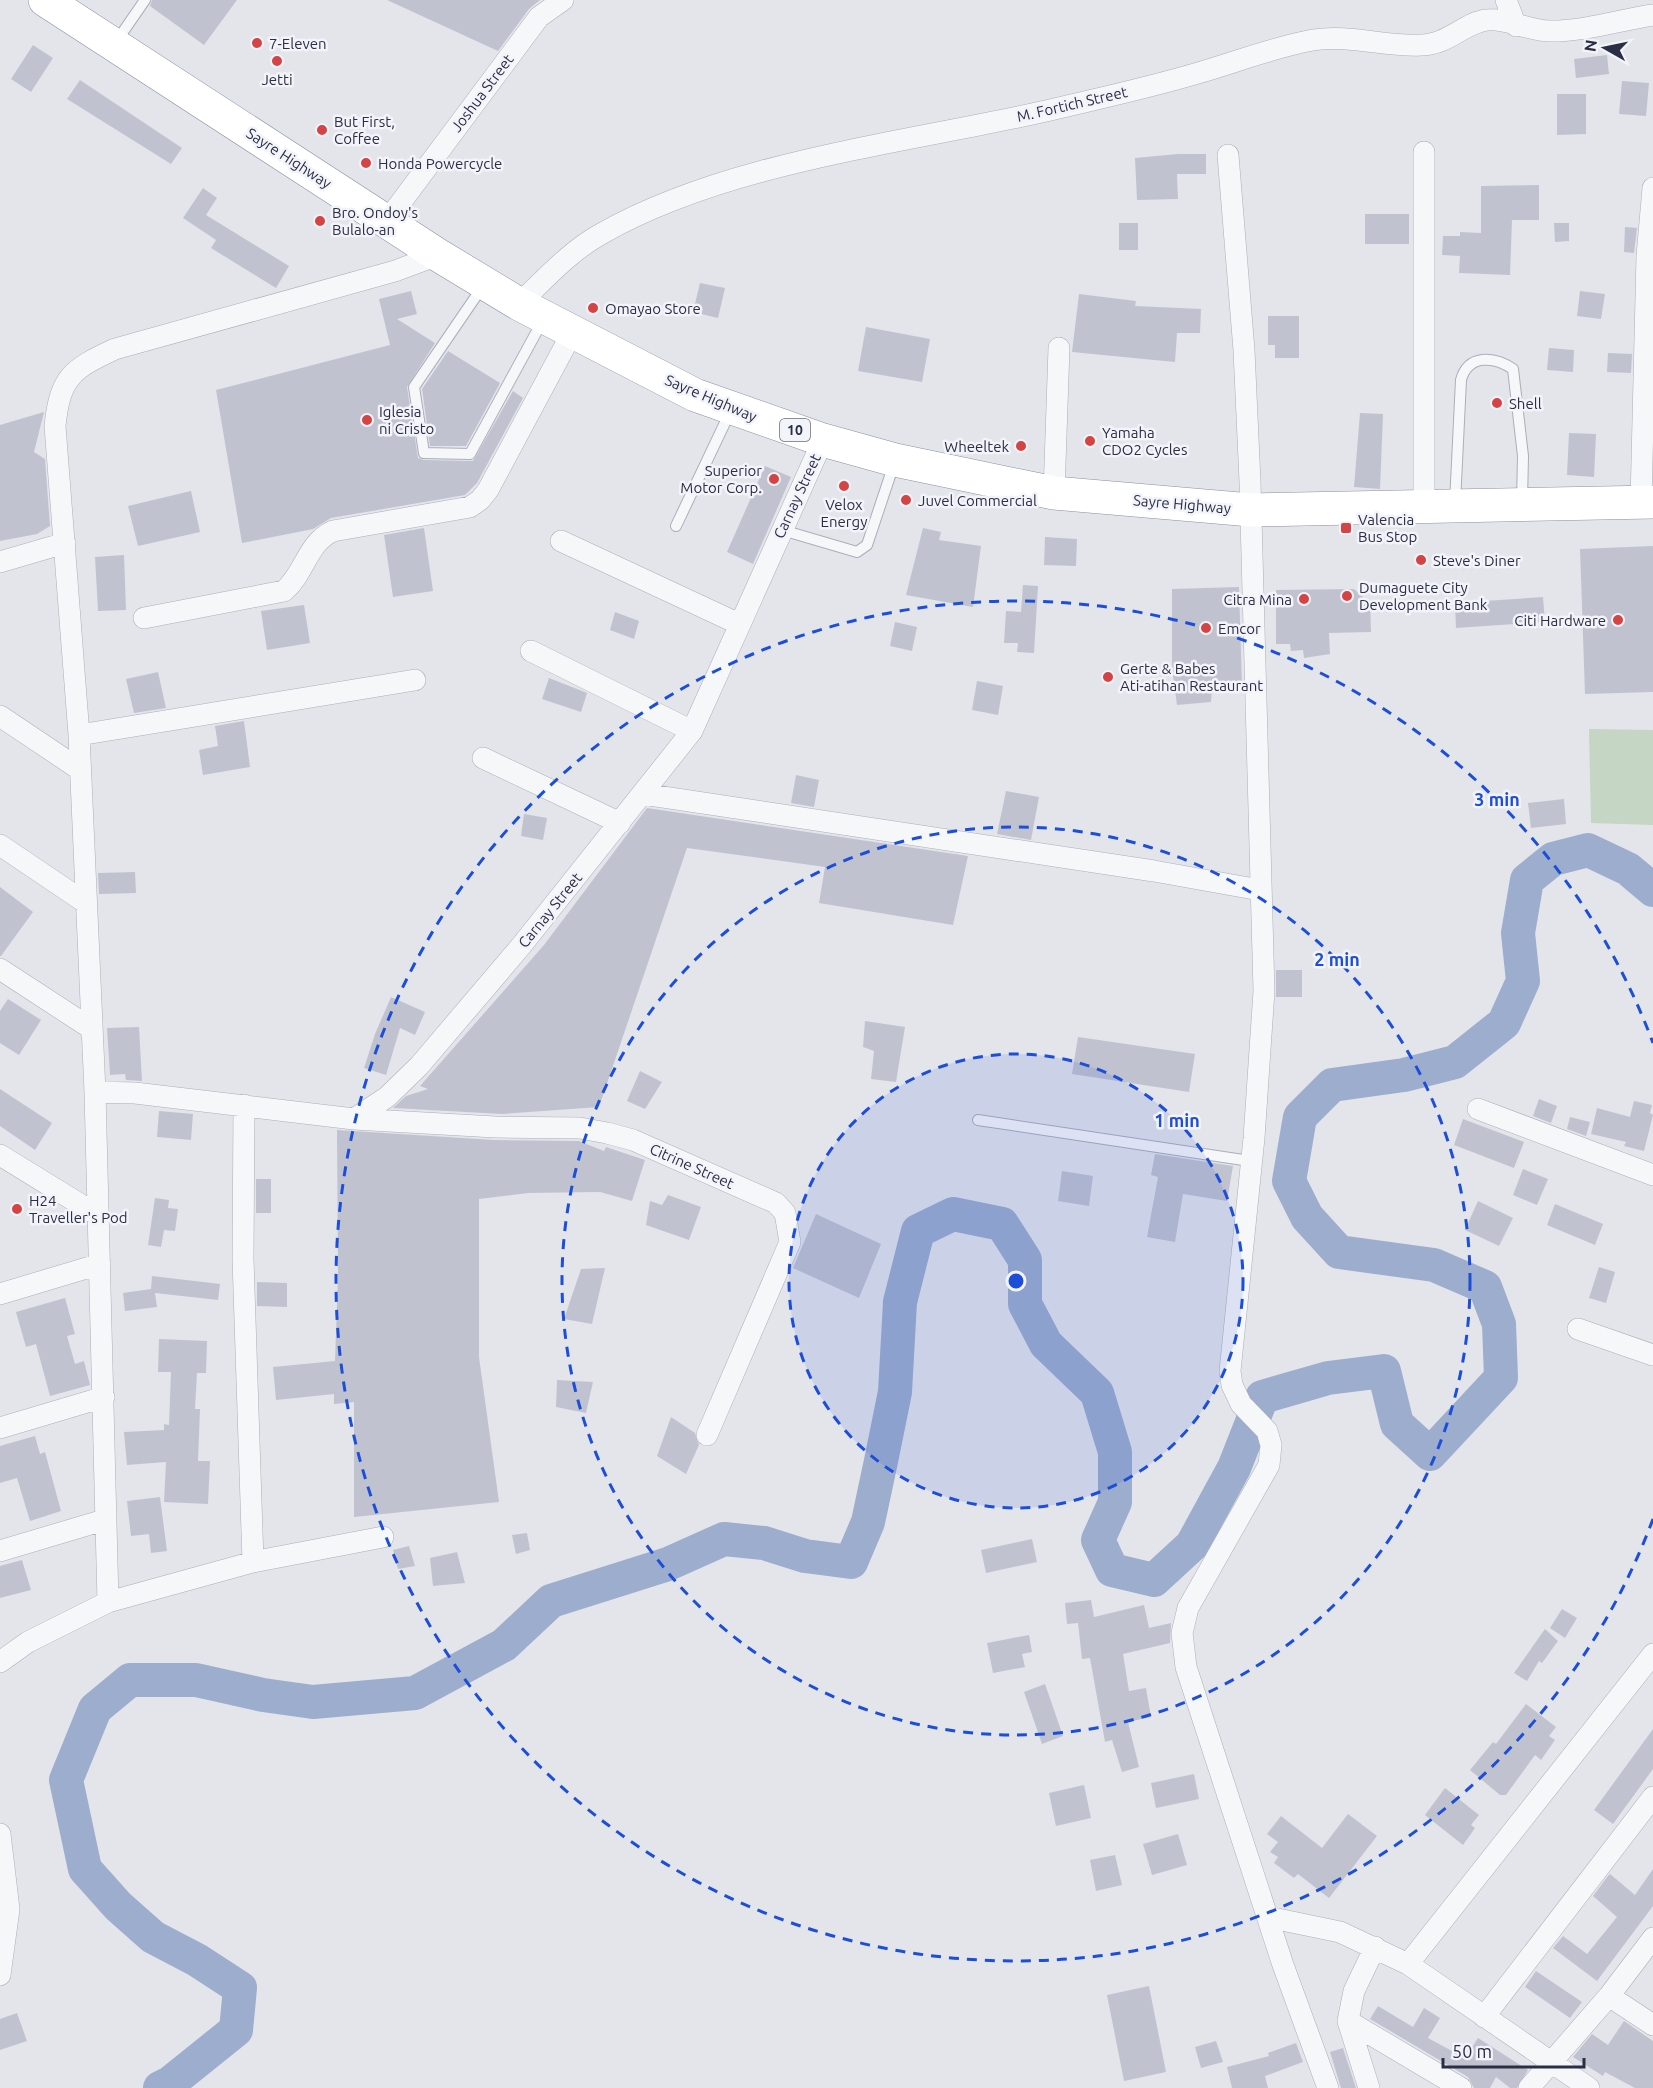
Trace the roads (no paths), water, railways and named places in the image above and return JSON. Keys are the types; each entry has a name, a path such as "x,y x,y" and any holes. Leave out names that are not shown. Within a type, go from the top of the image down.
{"highway":[{"name":"Sayre Highway","path":"45,0 438,255 545,319 695,395 731,410 823,440 895,460 1054,493 1251,510 1647,502"}],"street":[{"name":"Joshua Street","path":"387,221 539,17 562,0"},
{"path":"1506,0 1516,26"},
{"name":"M. Fortich Street","path":"144,618 284,591 295,582 314,544 333,531 470,507 480,500 488,490 545,319 579,249 600,235 664,205 804,162 1044,111 1193,74 1313,40 1340,38 1420,46 1436,43 1484,20 1495,20 1553,32 1653,15"},
{"path":"1424,152 1439,507"},
{"path":"1228,155 1244,350 1251,510 1264,991 1230,1371 1232,1385 1241,1404 1267,1431 1271,1445 1269,1465 1188,1608 1182,1633 1186,1667 1268,1917 1328,2088"},
{"path":"1647,502 1647,256 1653,188"},
{"path":"108,1602 104,1520 104,1397 100,1264 96,1214 95,1092 79,735 55,426 58,396 73,372 114,349 395,271 438,255"},
{"path":"1054,493 1059,348"},
{"name":"Carnay Street","path":"354,1119 387,1096 418,1066 521,946 692,731 823,440"},
{"path":"561,541 739,624"},
{"path":"0,562 65,543"},
{"path":"531,651 692,731"},
{"path":"79,735 415,680"},
{"path":"0,717 79,769"},
{"path":"483,758 620,823"},
{"path":"643,794 1155,871 1260,890"},
{"path":"0,845 86,903"},
{"path":"0,969 92,1029"},
{"path":"95,1092 135,1093 354,1119"},
{"path":"244,1105 243,1269 253,1562"},
{"path":"1478,1109 1653,1175"},
{"name":"Citrine Street","path":"354,1119 495,1127 580,1128 607,1133 633,1140 776,1203 785,1213 790,1242 707,1435"},
{"path":"0,1155 96,1214"},
{"path":"0,1294 100,1264"},
{"path":"1578,1329 1653,1355"},
{"path":"0,1428 104,1397"},
{"path":"0,1551 104,1520"},
{"path":"0,1662 28,1642 108,1602 253,1562 383,1537"},
{"path":"1408,1964 1653,1654"},
{"path":"1484,2017 1653,1797"},
{"path":"0,1834 9,1909 0,1975"},
{"path":"1268,1917 1340,1932 1408,1964 1589,2088"},
{"path":"1529,2088 1609,1996 1653,1938"},
{"path":"1369,2088 1348,2022 1354,1991 1376,1947"},
{"path":"1609,1996 1653,2025"},
{"path":"1348,2022 1461,2088"}],"lane":[{"path":"114,45 145,0"},
{"path":"484,283 414,387 424,453 470,454 545,319"},
{"path":"1439,507 1464,367 1472,362 1500,360 1513,369 1523,456 1522,505"},
{"path":"676,526 731,410"},
{"path":"782,530 857,552 867,545 895,460"},
{"path":"978,1120 1250,1161"}],"waterway":[{"path":"160,2088 170,2083 236,2030 240,1988 197,1960 153,1937 118,1906 85,1869 66,1780 95,1709 130,1680 196,1680 263,1695 313,1702 415,1693 504,1645 551,1601 668,1564 724,1539 764,1543 805,1556 851,1562 868,1522 895,1392 900,1302 918,1231 953,1214 1002,1224 1025,1260 1025,1304 1046,1344 1097,1393 1115,1452 1115,1502 1098,1540 1112,1570 1154,1580 1192,1545 1234,1468 1262,1397 1328,1378 1384,1371 1397,1424 1430,1454 1501,1378 1499,1324 1485,1287 1434,1265 1339,1252 1307,1217 1289,1181 1300,1117 1332,1085 1404,1075 1455,1062 1504,1023 1523,981 1518,933 1527,880 1553,859 1588,850 1628,869 1653,890"}],"place":[{"name":"7-Eleven","path":"257,43"},
{"name":"Jetti","path":"277,61"},
{"name":"But First, Coffee","path":"322,130"},
{"name":"Honda Powercycle","path":"366,163"},
{"name":"Bro. Ondoy's Bulalo-an","path":"320,221"},
{"name":"Omayao Store","path":"593,308"},
{"name":"Shell","path":"1497,403"},
{"name":"Iglesia ni Cristo","path":"367,420"},
{"name":"Yamaha CDO2 Cycles","path":"1090,441"},
{"name":"Wheeltek","path":"1021,446"},
{"name":"Superior Motor Corp.","path":"774,479"},
{"name":"Velox Energy","path":"844,486"},
{"name":"Juvel Commercial","path":"906,500"},
{"name":"Valencia Bus Stop","path":"1346,528"},
{"name":"Steve's Diner","path":"1421,560"},
{"name":"Dumaguete City Development Bank","path":"1347,596"},
{"name":"Citra Mina","path":"1304,599"},
{"name":"Citi Hardware","path":"1618,620"},
{"name":"Emcor","path":"1206,628"},
{"name":"Gerte & Babes Ati-atihan Restaurant","path":"1108,677"},
{"name":"H24 Traveller's Pod","path":"17,1209"}]}
